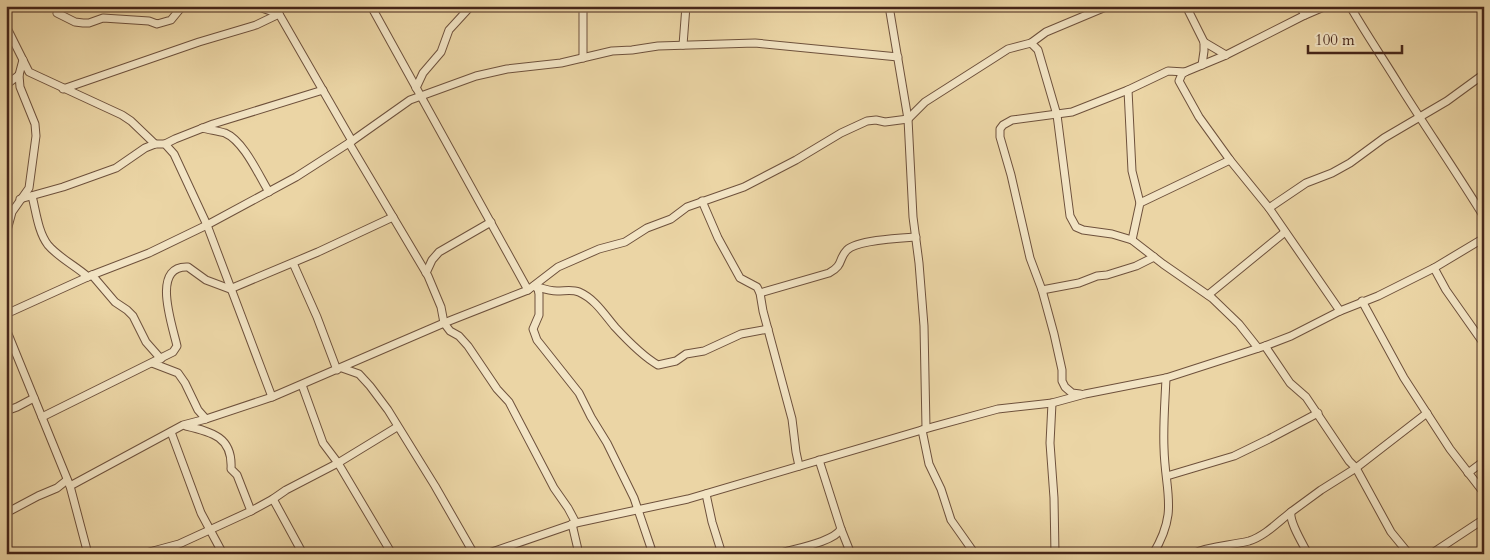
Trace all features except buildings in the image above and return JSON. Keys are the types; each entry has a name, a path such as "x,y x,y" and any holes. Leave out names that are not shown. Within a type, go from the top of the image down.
{"street":[{"path":"57,13 75,22 83,23 103,18 149,20 157,24 171,20 185,6"},
{"path":"256,6 279,14"},
{"path":"276,6 350,142 426,272 441,306 444,323 450,331 459,336 468,346 497,389 509,402 554,488 568,508 574,524 579,554"},
{"path":"371,6 491,222 531,288"},
{"path":"416,88 423,73 441,52 449,30 471,6"},
{"path":"583,6 583,58"},
{"path":"683,45 686,6"},
{"path":"889,6 908,119 909,159 924,326 924,429 929,464 941,490 951,520 975,554"},
{"path":"6,513 183,425 272,397 531,288 558,268 599,249 625,242 647,228 671,219 687,207 744,187 796,160 841,133 868,121 886,122 908,119 924,102 1008,49 1031,43 1046,32 1108,6"},
{"path":"1186,6 1204,42 1202,65"},
{"path":"1300,6 1305,15"},
{"path":"1326,6 1226,55 1185,72 1180,77 1181,86 1200,117 1230,160 1269,208 1340,311"},
{"path":"1350,6 1364,32 1419,118 1447,157 1484,217"},
{"path":"64,89 199,42 256,25 279,14"},
{"path":"6,26 29,72 126,118 155,144"},
{"path":"1204,42 1226,55"},
{"path":"6,314 90,276 149,253 207,225 269,192 350,142 410,100 476,76 507,69 561,63 612,51 683,45 754,43 898,57"},
{"path":"1031,43 1038,50 1056,115 1070,216 1076,227 1132,240 1208,295 1238,324 1261,347 1290,383 1306,397 1318,413 1348,461 1356,468 1392,532 1409,554"},
{"path":"6,234 12,212 28,188 36,136 35,124 20,87 19,75 22,60"},
{"path":"1085,394 1072,393 1064,387 1058,349 1042,290 1030,258 1011,175 1000,137 1000,129 1012,120 1072,112 1128,90 1168,71 1185,72"},
{"path":"1269,208 1306,182 1332,173 1350,163 1384,138 1447,101 1484,74"},
{"path":"6,85 19,75"},
{"path":"20,199 63,187 116,168 145,148 155,144 166,144 202,128 323,90"},
{"path":"1128,90 1132,171 1140,204 1132,240"},
{"path":"202,128 226,134 237,142 245,151 269,192"},
{"path":"166,144 174,154 207,225 272,397"},
{"path":"1140,204 1230,160"},
{"path":"32,196 42,234 48,244 58,255 90,276 115,302 133,316 146,342 161,359"},
{"path":"702,201 718,238 740,278 757,287 760,293 792,419 799,466"},
{"path":"42,417 173,352 177,346 165,295 166,286 171,274 176,270 188,267 206,280 230,289 293,263 393,217"},
{"path":"426,272 432,260 439,252 491,222"},
{"path":"1208,295 1285,232"},
{"path":"760,293 837,269 846,251 852,246 888,238 916,237"},
{"path":"486,554 574,524 706,494 998,409 1052,403 1085,394 1166,378 1291,336 1340,311 1378,296 1434,268 1484,238"},
{"path":"1042,290 1107,275 1136,266 1154,257"},
{"path":"293,263 339,369"},
{"path":"1434,268 1446,290 1484,344"},
{"path":"531,288 578,291 587,296 598,305 628,340 650,361 658,365 676,361 686,354 704,351 741,334 768,329"},
{"path":"531,288 538,289 538,320 533,329 537,340 579,393 590,418 606,443 639,509 653,554"},
{"path":"1362,302 1404,378 1450,449 1484,493"},
{"path":"6,330 68,483 88,554"},
{"path":"152,363 178,373 198,410 206,419"},
{"path":"339,369 359,374 388,410 474,554"},
{"path":"1153,554 1161,538 1169,513 1163,424 1166,378"},
{"path":"302,385 323,443 338,463 392,554"},
{"path":"6,411 34,398"},
{"path":"1052,403 1050,443 1054,498 1055,554"},
{"path":"1167,476 1234,456 1318,413"},
{"path":"1192,554 1211,546 1249,541 1264,533 1322,490 1356,468 1427,413"},
{"path":"183,425 216,435 224,441 230,454 231,469 237,475 251,511"},
{"path":"142,554 179,544 251,511 338,463 397,427"},
{"path":"171,432 210,531 223,554"},
{"path":"819,460 851,554"},
{"path":"1468,472 1484,461"},
{"path":"706,494 722,554"},
{"path":"273,499 303,554"},
{"path":"1291,512 1290,516 1293,524 1308,554"},
{"path":"1431,554 1484,519"},
{"path":"778,554 790,552 828,539 838,534 841,529"}]}
